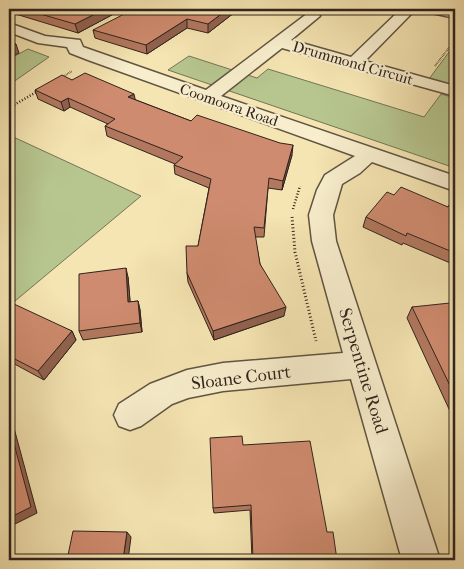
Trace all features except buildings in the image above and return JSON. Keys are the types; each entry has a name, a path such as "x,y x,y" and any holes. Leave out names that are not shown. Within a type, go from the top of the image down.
{"street":[{"path":"354,64 409,9"},
{"path":"432,9 455,14"},
{"path":"279,42 313,16"},
{"name":"Coomoora Road","path":"9,28 43,40 82,38 74,48 81,52 455,184"},
{"name":"Drummond Circuit","path":"208,97 279,42 455,91"},
{"name":"Serpentine Road","path":"346,146 324,200 321,215 324,241 421,560"},
{"path":"333,181 353,168 369,154"},
{"name":"Sloane Court","path":"130,415 161,394 187,384 223,377 361,365"}],"path":[{"path":"423,82 455,40"},
{"path":"60,78 78,68"},
{"path":"9,108 43,88"},
{"path":"303,182 295,201 292,216 295,252 323,368"}],"green space":[{"path":"455,44 455,86 429,79"},
{"path":"28,49 49,57 9,85 9,59"},
{"path":"189,56 257,78 268,69 424,117 441,94 455,98 455,168 168,70"},
{"path":"9,135 141,196 9,306"}]}
